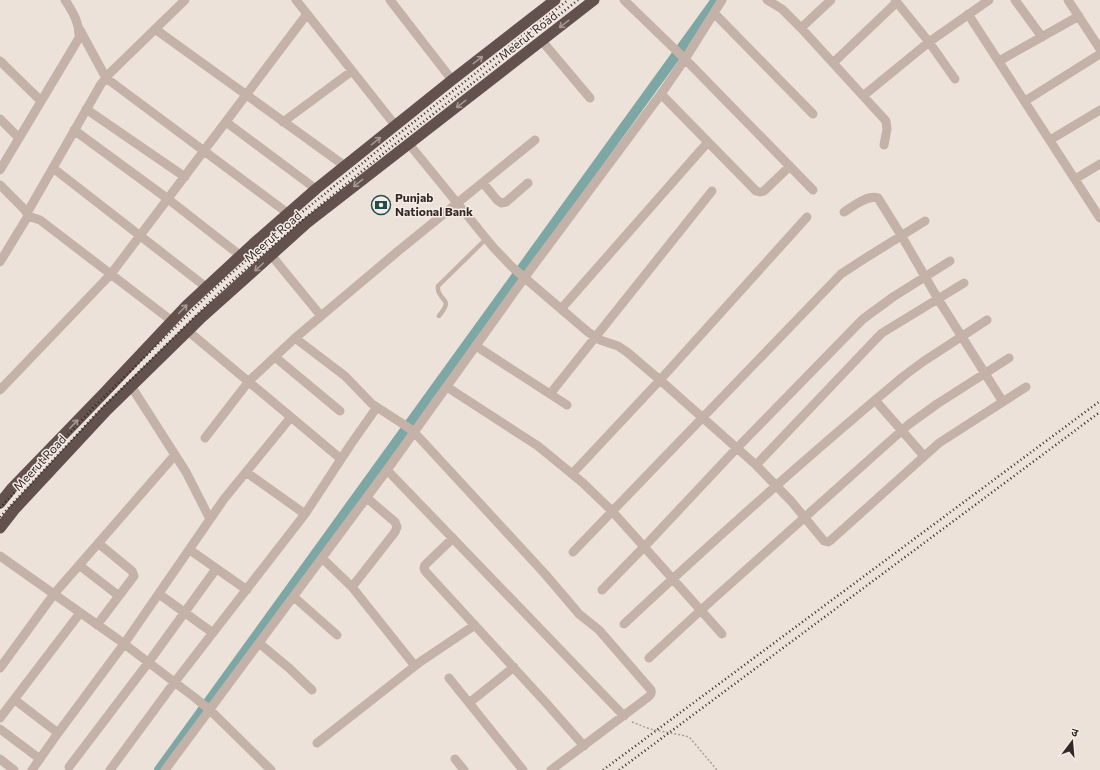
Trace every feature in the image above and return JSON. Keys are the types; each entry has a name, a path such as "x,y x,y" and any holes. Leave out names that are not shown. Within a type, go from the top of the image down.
{"highway":[{"name":"Meerut Road","path":"0,503 12,488 172,320 206,287 316,189 555,0"},
{"name":"Meerut Road","path":"0,528 14,510 107,410 188,331 271,255 305,226 594,0"}],"street":[{"path":"65,0 106,78 305,226"},
{"path":"0,262 101,84 185,0"},
{"path":"296,0 396,125"},
{"path":"390,0 452,80"},
{"path":"624,0 684,58 812,190"},
{"path":"165,770 207,709 294,597 387,470 409,428 447,387 523,276 661,94 722,0"},
{"path":"801,28 831,0"},
{"path":"863,96 929,42 989,0"},
{"path":"1015,0 1042,37"},
{"path":"1068,0 1100,49"},
{"path":"773,1 801,28 886,121 887,129 884,145"},
{"path":"833,63 896,1 929,42 955,79"},
{"path":"714,13 813,114"},
{"path":"0,390 111,274 307,14"},
{"path":"968,14 1100,218"},
{"path":"999,61 1079,16"},
{"path":"155,29 345,166"},
{"path":"0,170 79,38 80,30"},
{"path":"542,41 590,98"},
{"path":"1025,102 1100,54"},
{"path":"0,62 41,101"},
{"path":"282,122 352,71"},
{"path":"661,94 756,191 764,191 790,166"},
{"path":"86,109 185,177"},
{"path":"1050,140 1100,110"},
{"path":"0,119 19,138"},
{"path":"226,122 316,189"},
{"path":"74,130 168,199 241,256"},
{"path":"205,438 249,381 295,338 397,252 535,140"},
{"path":"561,310 708,142"},
{"path":"409,144 486,239 512,266 561,310 595,337 622,348 660,380 756,466 791,502 824,541 828,542 946,438 1026,387"},
{"path":"1075,179 1100,164"},
{"path":"53,168 206,287"},
{"path":"483,183 501,203 506,202 528,183"},
{"path":"0,185 28,214 40,220 172,320"},
{"path":"550,394 712,191"},
{"path":"844,212 869,197 874,196 878,198 961,337 1002,402"},
{"path":"572,474 660,380 807,217"},
{"path":"573,552 842,274 858,262 925,221"},
{"path":"271,255 321,316"},
{"path":"602,590 736,449 863,319 886,302 950,261"},
{"path":"756,466 882,333 964,283"},
{"path":"624,624 776,486 914,367 987,320"},
{"path":"188,331 341,459"},
{"path":"295,338 341,373 372,404 409,428 545,574 579,614 599,630 651,690 652,692 650,696 551,770"},
{"path":"476,346 567,405"},
{"path":"275,357 340,411"},
{"path":"649,658 804,517 902,431 928,410 1009,358"},
{"path":"131,386 194,486 210,519"},
{"path":"447,387 538,446 572,474 612,512 722,634"},
{"path":"875,400 924,456"},
{"path":"110,770 174,682 305,514 377,407"},
{"path":"32,770 124,644 210,519 246,472 292,417"},
{"path":"0,668 54,594 175,455"},
{"path":"387,470 624,716"},
{"path":"246,472 305,514"},
{"path":"352,587 395,532 397,527 395,522 366,498"},
{"path":"453,538 427,563 424,568 584,746"},
{"path":"97,625 134,576 132,571 98,543"},
{"path":"190,550 247,590"},
{"path":"0,556 124,644 194,697 271,770"},
{"path":"322,558 352,587 415,666"},
{"path":"79,565 119,596"},
{"path":"69,767 185,613 216,569"},
{"path":"159,594 213,633"},
{"path":"294,597 337,635"},
{"path":"0,718 80,613"},
{"path":"317,743 415,666 475,625"},
{"path":"259,643 312,690"},
{"path":"469,703 514,667"},
{"path":"449,678 523,770"},
{"path":"15,700 58,733"},
{"path":"0,729 40,760"},
{"path":"0,759 14,770"},
{"path":"455,759 464,770"}],"lane":[{"path":"439,316 446,304 445,300 438,294 438,286 486,239"}],"path":[{"path":"624,716 629,720 643,726 690,738 717,770"}],"waterway":[{"path":"159,770 716,0"}],"railway":[{"path":"0,508 94,407 218,285 290,222 568,0"},
{"path":"0,517 99,411 223,289 294,227 389,149 578,0"},
{"path":"603,770 1100,401"},
{"path":"619,770 1100,412"}],"place":[{"name":"Punjab National Bank","path":"381,205"}]}
